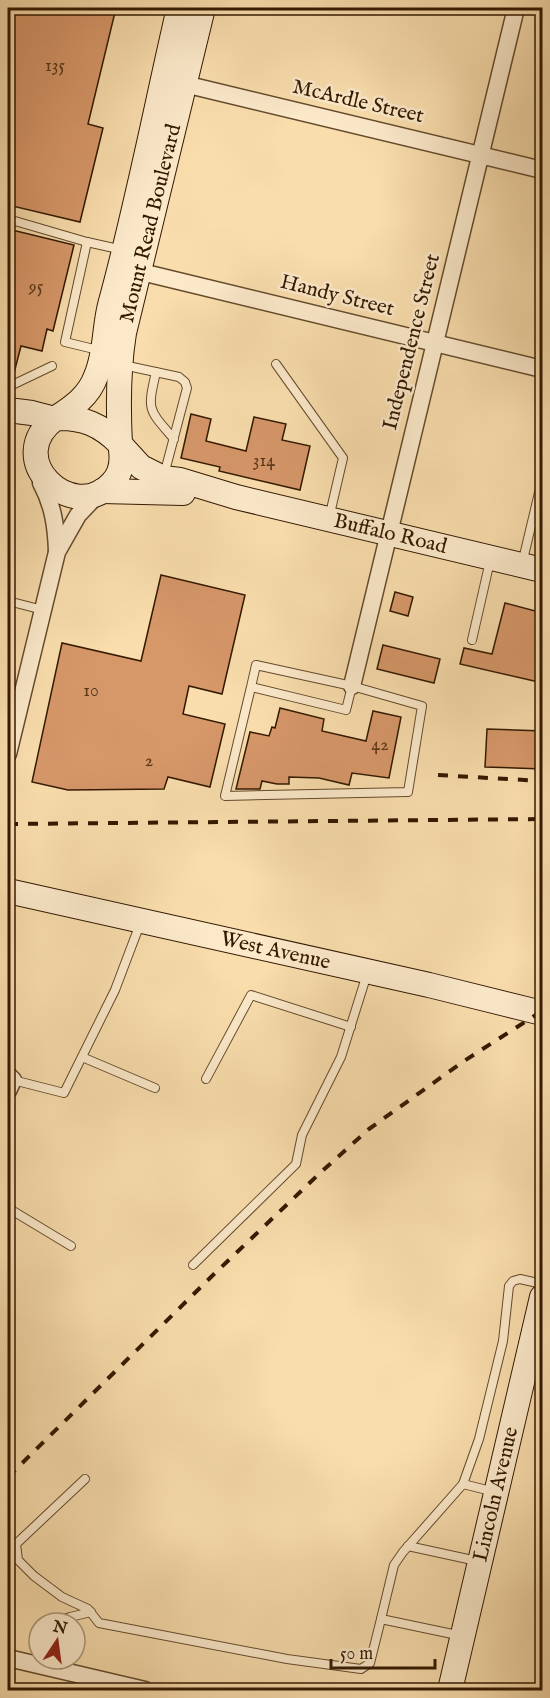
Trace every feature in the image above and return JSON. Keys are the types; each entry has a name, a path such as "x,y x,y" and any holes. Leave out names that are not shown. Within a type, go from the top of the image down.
{"main road":[{"name":"Mount Read Boulevard","path":"173,81 179,8"},
{"name":"Mount Read Boulevard","path":"56,418 85,396 96,377 106,336 106,320 128,263 173,81 203,8"},
{"name":"Mount Read Boulevard","path":"120,444 118,412 120,364 128,263"},
{"path":"32,413 55,401 70,388 94,350 106,320"},
{"path":"8,410 88,421 106,431 120,444 122,464 115,480 101,492 90,496 70,495 51,489 36,476 15,450"},
{"path":"36,476 27,458 30,442 39,429 56,418"},
{"name":"Buffalo Road","path":"120,444 141,467 163,478 180,480 236,497 532,567"},
{"name":"Buffalo Road","path":"101,492 156,492 236,497"},
{"name":"West Avenue","path":"8,891 368,971 543,1014"},
{"name":"Lincoln Avenue","path":"450,1690 543,1297"}],"street":[{"name":"Independence Street","path":"352,686 516,8"},
{"name":"McArdle Street","path":"173,81 543,170"},
{"name":"Handy Street","path":"128,263 543,369"},
{"path":"36,476 49,498 53,512 57,552"},
{"path":"8,754 57,552 78,515 101,492"},
{"path":"8,1658 27,1660"},
{"path":"75,1671 145,1690"}],"lane":[{"path":"8,219 87,242 128,263"},
{"path":"87,242 65,342 94,350"},
{"path":"120,364 179,377 184,382 186,388 184,399 163,478"},
{"path":"276,364 343,458 328,519"},
{"path":"8,387 52,366"},
{"path":"156,372 155,392 150,401 152,414 174,439"},
{"path":"174,396 184,399"},
{"path":"532,567 543,480"},
{"path":"472,640 491,558"},
{"path":"8,601 43,610"},
{"path":"256,665 352,686 422,706 408,792 225,796 256,665"},
{"path":"251,687 346,710 352,686"},
{"path":"9,1082 64,1093 115,990 141,921"},
{"path":"193,1264 296,1164 302,1135 341,1057 368,971"},
{"path":"206,1079 251,995 351,1027"},
{"path":"82,1057 155,1089"},
{"path":"8,1208 71,1246"},
{"path":"85,1479 16,1544 18,1560 34,1576 62,1597 88,1609 99,1623 287,1659 361,1669 370,1663 394,1565 463,1484 479,1439 500,1352 509,1286 513,1281 520,1279 543,1284"},
{"path":"463,1484 496,1493"},
{"path":"408,1546 480,1562"},
{"path":"381,1619 463,1636"}],"building":[{"path":"8,8 116,8 88,124 103,128 80,222 8,205"},
{"path":"8,229 74,245 53,331 47,329 42,351 21,346 13,377 8,380"},
{"path":"191,414 211,419 206,441 246,451 254,417 286,424 282,440 310,446 300,490 219,471 220,467 181,458"},
{"path":"161,575 245,595 222,694 189,686 183,714 225,724 210,787 168,777 164,789 68,790 32,782 62,643 141,661"},
{"path":"395,592 413,597 408,616 390,611"},
{"path":"505,603 543,613 543,683 460,664 464,648 492,654"},
{"path":"383,645 440,659 434,683 377,669"},
{"path":"280,708 324,719 322,731 366,741 373,711 401,717 389,778 352,773 349,785 319,778 289,777 289,784 262,781 260,789 236,789 250,732 269,736 272,727 275,728"},
{"path":"487,729 543,731 543,769 485,767"}],"railway":[{"path":"438,775 542,781"},
{"path":"8,824 542,819"},
{"path":"8,1477 211,1277 369,1129 464,1061 542,1011"}]}
